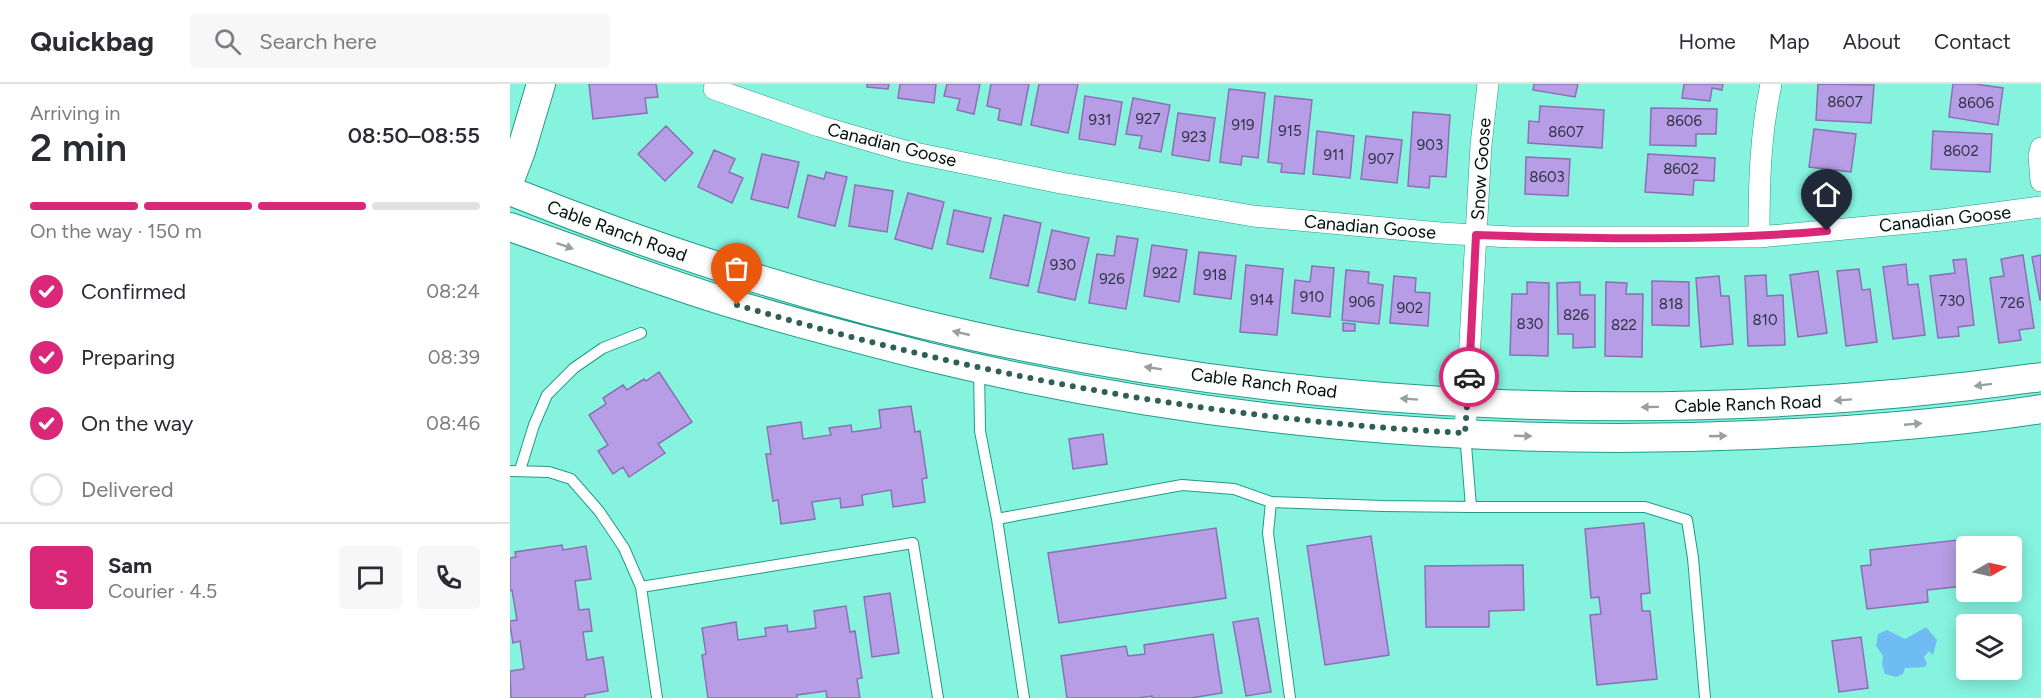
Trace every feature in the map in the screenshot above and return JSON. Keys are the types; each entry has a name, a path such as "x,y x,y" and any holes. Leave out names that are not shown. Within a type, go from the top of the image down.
{"street":[{"path":"510,180 541,84"},
{"name":"Snow Goose","path":"1465,433 1481,145 1488,84"},
{"path":"1759,237 1759,168 1764,120 1771,84"},
{"name":"Canadian Goose","path":"715,86 819,126 904,151 1061,183 1253,216 1476,235 1686,238 1759,237 1942,220 2041,207"},
{"path":"2041,148 2039,156 2041,181"},
{"name":"Cable Ranch Road","path":"510,191 705,262 806,293 964,334 1092,359 1212,377 1372,396 1594,407 1727,406 1893,395 2041,377"},
{"name":"Cable Ranch Road","path":"510,227 720,300 832,332 979,368 1081,389 1252,415 1379,428 1521,437 1629,438 1726,436 1887,427 2041,409"}],"lane":[{"path":"641,333 603,348 574,368 547,395 515,470 549,472 571,478 624,548 641,587 657,698"},
{"path":"979,368 980,431 997,519 1024,698"},
{"path":"1465,433 1471,507"},
{"path":"997,519 1182,485 1234,489 1271,502 1383,506 1645,507 1687,520 1693,558 1705,698"},
{"path":"1271,502 1268,533 1290,698"},
{"path":"641,587 913,543 938,698"}],"water":[{"path":"1926,627 1937,640 1933,655 1929,651 1924,657 1927,663 1925,667 1905,668 1903,674 1896,677 1885,674 1882,664 1883,656 1876,646 1878,634 1887,630 1905,639"}],"building":[{"path":"589,84 656,84 658,97 645,98 647,113 593,119"},
{"path":"867,84 889,84 888,89 867,87"},
{"path":"900,84 936,84 934,103 898,98"},
{"path":"947,84 980,84 974,114 957,110 960,99 944,96"},
{"path":"991,84 1029,84 1021,125 998,120 1000,109 987,106"},
{"path":"1039,84 1078,84 1068,133 1031,125"},
{"path":"1534,84 1578,84 1575,97 1533,90"},
{"path":"1684,84 1723,84 1722,90 1712,88 1710,101 1682,98"},
{"path":"1818,84 1874,85 1871,123 1816,120"},
{"path":"1953,84 2003,88 1998,125 1949,117"},
{"path":"1229,89 1265,93 1258,158 1242,156 1241,165 1220,162"},
{"path":"1085,96 1122,102 1115,145 1079,139"},
{"path":"1275,96 1312,100 1304,174 1281,172 1282,164 1268,162"},
{"path":"1133,98 1170,105 1161,152 1139,148 1142,136 1126,134"},
{"path":"1540,106 1604,110 1602,148 1528,143 1529,121 1539,122"},
{"path":"1651,108 1717,109 1716,134 1696,134 1696,146 1650,145"},
{"path":"1413,112 1450,115 1446,177 1430,176 1429,188 1408,186"},
{"path":"1178,113 1215,118 1209,161 1172,155"},
{"path":"666,126 693,153 665,181 638,154"},
{"path":"1814,129 1856,134 1851,172 1809,167"},
{"path":"1317,131 1354,136 1350,178 1313,174"},
{"path":"1933,131 1992,134 1990,172 1931,169"},
{"path":"1366,136 1402,140 1397,183 1361,179"},
{"path":"714,150 735,159 729,172 743,178 732,203 698,187"},
{"path":"762,154 799,162 788,208 751,199"},
{"path":"1648,154 1715,158 1714,181 1694,180 1693,195 1645,192"},
{"path":"1526,157 1570,159 1568,196 1525,194"},
{"path":"826,172 847,177 835,226 798,217 808,175 824,179"},
{"path":"855,185 893,191 887,232 849,226"},
{"path":"908,193 944,202 932,249 895,239"},
{"path":"954,210 991,218 983,252 947,244"},
{"path":"1004,215 1041,223 1028,286 990,278"},
{"path":"1052,230 1089,238 1075,300 1038,292"},
{"path":"1117,236 1138,239 1126,309 1089,303 1097,254 1114,256"},
{"path":"1152,245 1187,250 1179,302 1144,296"},
{"path":"1199,252 1236,256 1231,299 1194,294"},
{"path":"2023,255 2034,328 2019,330 2021,340 1999,343 1990,278 2004,276 2001,259"},
{"path":"2041,255 2041,300 2040,300 2032,257"},
{"path":"1966,259 1974,325 1958,327 1959,336 1938,338 1930,276 1955,273 1953,260"},
{"path":"1906,264 1908,285 1918,284 1925,335 1893,339 1883,267"},
{"path":"1246,265 1283,269 1277,335 1240,332"},
{"path":"1312,266 1334,268 1330,317 1292,313 1295,280 1310,282"},
{"path":"1859,269 1862,290 1870,289 1877,342 1846,346 1837,271"},
{"path":"1346,270 1369,272 1368,283 1383,285 1379,324 1342,320"},
{"path":"1818,271 1827,333 1798,337 1790,275"},
{"path":"1766,275 1767,296 1783,295 1785,345 1748,346 1745,276"},
{"path":"1394,276 1416,278 1415,292 1430,293 1428,326 1390,323"},
{"path":"1719,276 1721,296 1729,296 1733,344 1701,347 1696,278"},
{"path":"1652,281 1689,282 1689,326 1652,325"},
{"path":"1527,282 1549,283 1548,356 1510,355 1512,294 1527,294"},
{"path":"1580,282 1580,295 1595,295 1595,347 1573,348 1573,334 1558,334 1557,283"},
{"path":"1606,282 1627,283 1626,294 1643,294 1642,357 1605,356"},
{"path":"1343,323 1355,324 1355,331 1343,331"},
{"path":"659,372 692,422 658,444 665,453 629,477 623,467 613,474 598,451 608,445 589,415 606,404 603,398 623,385 627,390"},
{"path":"911,406 915,432 920,431 927,478 922,479 925,502 893,507 891,490 862,495 863,505 841,508 840,498 812,502 815,519 781,524 778,500 773,501 766,454 771,454 767,427 801,422 803,439 831,435 829,428 851,425 852,432 881,428 879,410"},
{"path":"1103,434 1107,464 1073,469 1069,439"},
{"path":"1644,523 1650,593 1641,594 1642,611 1650,611 1657,679 1597,685 1590,615 1601,614 1599,597 1591,598 1585,529"},
{"path":"1216,528 1226,598 1059,623 1048,553"},
{"path":"1371,536 1389,655 1325,665 1307,546"},
{"path":"1956,540 1956,587 1927,590 1928,602 1867,609 1861,566 1871,565 1870,550"},
{"path":"562,545 563,550 586,546 591,579 575,581 579,610 589,609 592,631 583,632 587,660 603,657 608,691 585,695 585,698 511,698 510,671 524,669 520,641 513,643 510,625 510,621 517,620 512,590 510,591 510,558 516,557 515,552"},
{"path":"1523,565 1524,610 1489,611 1489,627 1426,627 1425,566"},
{"path":"890,593 899,653 872,657 864,597"},
{"path":"846,606 850,632 855,631 862,678 857,679 860,698 827,698 826,691 797,695 797,698 708,698 702,655 706,654 702,628 736,622 738,640 766,636 765,628 787,625 788,632 816,628 814,611"},
{"path":"1258,618 1271,692 1246,696 1233,622"},
{"path":"1213,634 1222,693 1191,698 1152,698 1152,696 1067,698 1061,656 1126,646 1128,656 1145,654 1144,645"},
{"path":"1861,637 1868,688 1839,692 1832,641"}],"way so far":[{"path":"737,305 933,358 1050,383 1140,399 1328,423 1465,433 1469,377"}],"route":[{"path":"1469,377 1476,235 1698,238 1759,237 1827,231"}]}
